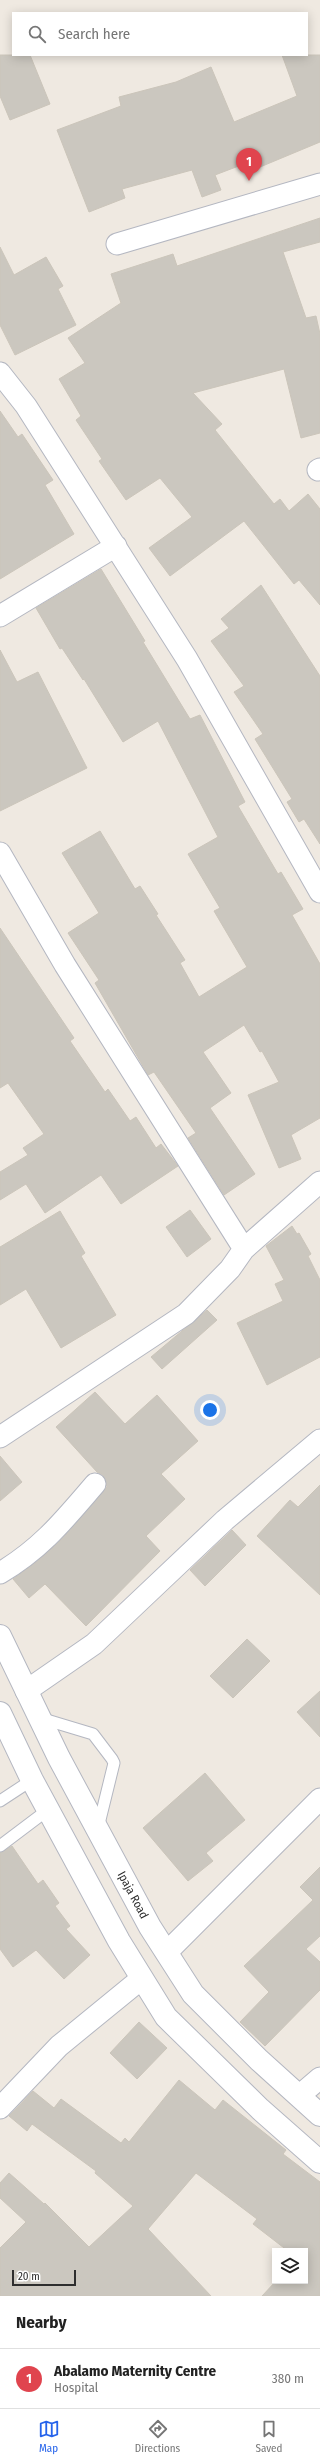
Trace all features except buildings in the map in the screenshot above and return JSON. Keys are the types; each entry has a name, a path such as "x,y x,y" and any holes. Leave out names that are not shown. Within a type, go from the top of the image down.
{"main road":[{"name":"Ipaja Road","path":"0,1636 39,1718 150,1927 193,1994 225,2027 320,2115"},
{"path":"39,1718 4,1722 32,1780 141,1979 166,2017 260,2109 320,2162"}],"street":[{"path":"117,244 320,184"},
{"path":"0,373 26,406 187,659 320,892"},
{"path":"0,616 116,546"},
{"path":"0,853 65,965 244,1249"},
{"path":"0,1436 186,1314 230,1270 244,1249 320,1182"},
{"path":"26,1691 94,1644 225,1520 320,1440"},
{"path":"0,1573 23,1560 51,1536 95,1484"},
{"path":"167,1952 320,1799"},
{"path":"0,2108 59,2046 141,1979"},
{"path":"299,2096 320,2078"}],"lane":[{"path":"39,1718 93,1734 112,1759 114,1763 98,1829"},
{"path":"0,1801 32,1780"},
{"path":"0,1846 49,1809"}],"place":[{"name":"Abalamo Maternity Centre","path":"249,181"}]}
